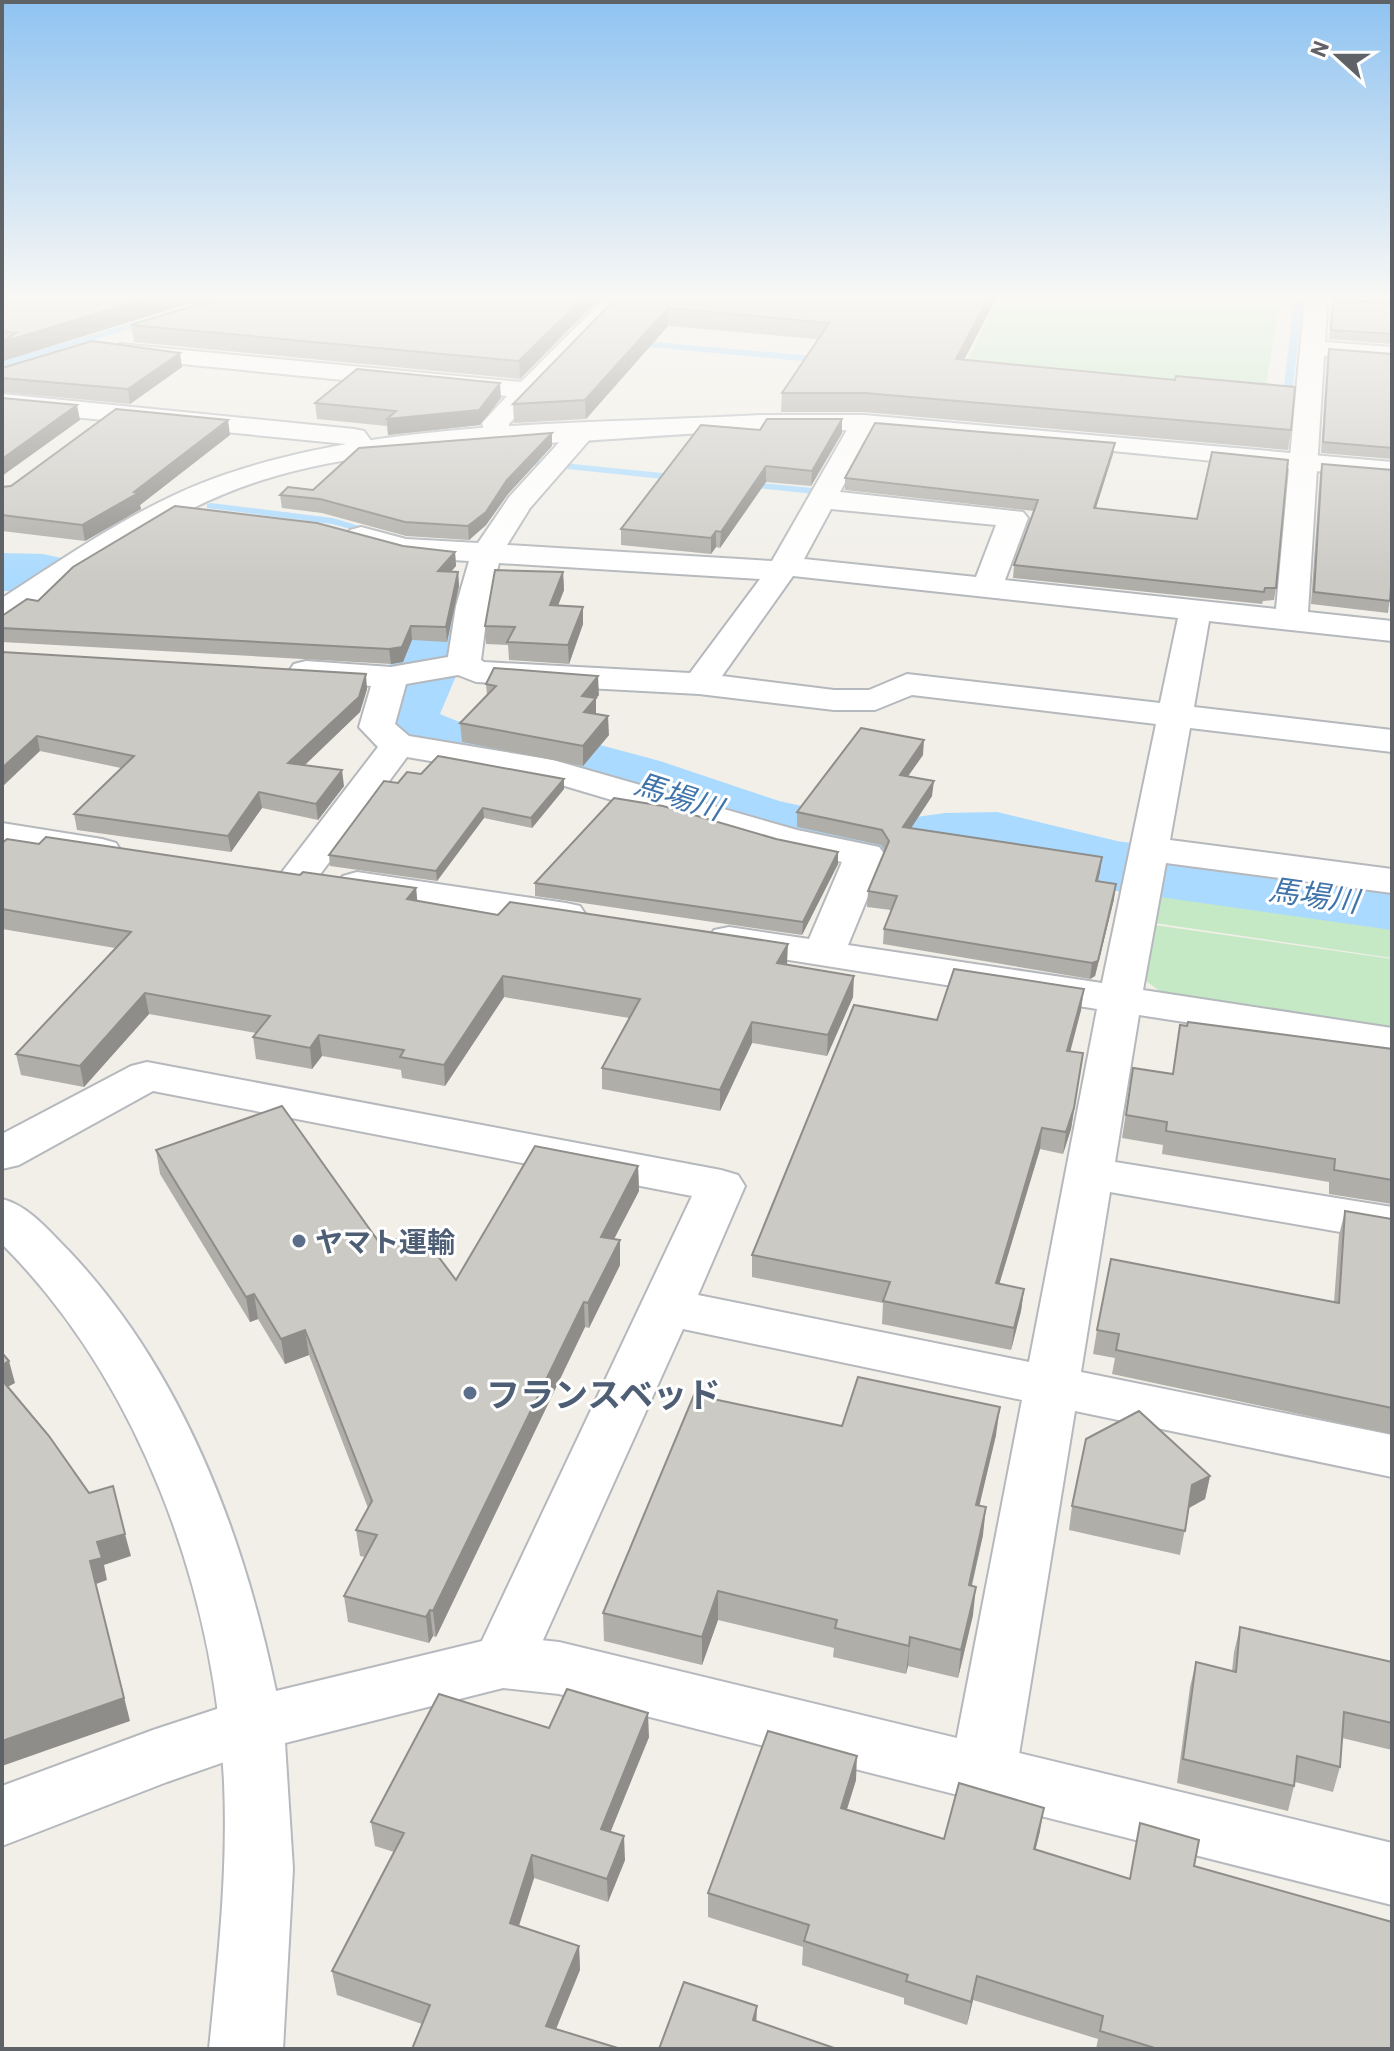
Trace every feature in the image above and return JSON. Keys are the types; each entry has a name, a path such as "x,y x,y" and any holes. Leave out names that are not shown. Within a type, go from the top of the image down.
{"street":[{"path":"497,435 495,423 526,391"},
{"path":"1291,621 1308,391"},
{"path":"2,402 354,437 363,449"},
{"path":"76,440 113,413"},
{"path":"2,612 172,507 259,472 363,449 497,435 761,423 864,423 1392,470"},
{"path":"699,684 783,568 864,423"},
{"path":"453,666 488,552 519,505 585,430"},
{"path":"824,494 1013,518 987,588"},
{"path":"172,507 222,513"},
{"path":"335,528 405,548 783,568 1392,631"},
{"path":"983,1773 1120,1000 1195,611"},
{"path":"270,670 396,676 453,666 476,672 699,684 834,700 875,700 907,684 1392,741"},
{"path":"396,676 377,727 398,745 553,771 763,834 865,855 823,954"},
{"path":"398,745 283,874 610,921"},
{"path":"2,835 137,856"},
{"path":"1147,863 1392,881"},
{"path":"686,933 1392,1041"},
{"path":"2,1154 147,1076 721,1186 503,1662"},
{"path":"1090,1173 1392,1224"},
{"path":"2,1215 73,1289 109,1337 141,1390 207,1539 231,1627 250,1726 259,1841 246,2049"},
{"path":"667,1307 1392,1456"},
{"path":"2,1816 153,1758 250,1726 330,1703 503,1662 559,1668 1392,1874"}],"green space":[{"path":"1161,888 1392,918 1392,958 1154,923"},
{"path":"1154,925 1392,959 1392,1029 1164,994 1143,979"}],"building":[{"path":"330,391 494,391 479,410 387,419 396,411 315,403"},
{"path":"526,391 593,391 585,400 513,404"},
{"path":"1295,391 1291,430 865,393 782,393"},
{"path":"1326,391 1392,391 1392,448 1323,442"},
{"path":"2,398 77,405 2,459"},
{"path":"116,409 228,420 134,492 138,493 82,525 2,515 2,487 11,486"},
{"path":"767,419 842,419 812,471 766,466 721,532 716,531 711,538 621,529 701,425 760,430"},
{"path":"875,423 1115,443 1094,508 1197,519 1212,452 1288,460 1276,588 1265,588 1264,592 1014,565 1038,500 845,478"},
{"path":"552,433 507,480 486,512 468,526 405,522 320,499 280,495 288,487 313,490 359,448"},
{"path":"1322,464 1392,470 1390,601 1314,592"},
{"path":"175,506 317,523 403,546 455,552 438,571 458,572 446,627 411,626 402,647 389,649 2,628 2,616 27,599 38,601 73,567"},
{"path":"495,570 563,572 550,605 583,607 568,645 507,642 515,627 485,626"},
{"path":"2,652 366,674 359,697 288,763 342,770 316,804 259,792 228,836 74,814 134,756 37,736 2,768"},
{"path":"494,668 598,676 582,696 596,698 584,712 608,716 583,746 460,723 496,686 486,684"},
{"path":"861,728 924,740 900,775 934,781 903,827 1102,857 1096,881 1116,884 1098,961 1092,963 884,929 897,896 868,891 889,841 882,830 797,812"},
{"path":"438,756 564,779 531,818 483,808 436,871 329,855 384,781 398,783 407,772 421,774"},
{"path":"614,798 663,806 776,839 838,852 803,922 535,883"},
{"path":"46,837 300,875 303,872 416,888 407,899 498,915 510,902 788,944 777,963 854,976 828,1035 752,1022 720,1090 602,1068 640,999 503,976 444,1065 400,1057 404,1050 319,1035 310,1048 253,1037 270,1016 145,993 80,1066 16,1054 131,932 2,909 2,843 7,839 39,844"},
{"path":"954,969 1084,989 1067,1051 1083,1053 1074,1108 1066,1132 1042,1128 996,1283 1024,1289 1014,1328 883,1301 890,1282 752,1255 854,1005 937,1020"},
{"path":"1188,1022 1392,1049 1392,1180 1334,1170 1335,1159 1166,1131 1167,1122 1126,1115 1133,1068 1173,1074 1180,1025 1187,1026"},
{"path":"282,1106 381,1245 419,1231 456,1280 535,1146 638,1166 601,1237 620,1240 588,1303 584,1302 433,1611 430,1610 426,1617 344,1596 377,1535 356,1530 372,1501 305,1330 281,1339 254,1294 246,1297 156,1150"},
{"path":"1345,1211 1392,1219 1392,1408 1116,1350 1119,1334 1097,1330 1111,1259 1339,1303"},
{"path":"2,1353 9,1361 2,1365"},
{"path":"858,1377 1000,1407 976,1505 986,1507 969,1585 976,1587 961,1650 910,1637 909,1646 835,1628 837,1620 718,1591 702,1637 603,1613 694,1395 842,1426"},
{"path":"2,1380 49,1436 89,1493 113,1486 125,1534 97,1542 102,1558 90,1561 124,1698 2,1741"},
{"path":"1139,1411 1210,1476 1192,1485 1185,1531 1072,1506 1086,1439"},
{"path":"1240,1627 1392,1662 1392,1723 1344,1712 1340,1767 1297,1756 1294,1786 1183,1759 1196,1662 1236,1672"},
{"path":"567,1689 648,1713 601,1829 624,1836 607,1879 532,1855 510,1923 579,1946 546,2026 621,2049 412,2049 430,2005 332,1971 404,1833 371,1822 439,1694 549,1728"},
{"path":"768,1731 857,1756 841,1808 944,1839 959,1783 1044,1808 1034,1849 1130,1879 1140,1823 1199,1840 1194,1866 1392,1922 1392,2049 1158,2049 1100,2031 1103,2016 977,1976 971,2002 906,1981 908,1975 804,1941 809,1925 708,1893"},
{"path":"684,1982 757,2006 753,2020 837,2049 659,2049"}],"waterway":[{"path":"1277,398 1287,395 1288,391"},
{"path":"514,461 682,478"},
{"path":"741,484 833,493"},
{"path":"211,506 333,521 377,533"},
{"name":"馬場川","path":"2,572 43,573"},
{"name":"馬場川","path":"311,614 387,618 414,624 430,644 423,671 403,715 416,732 446,742 562,758 633,777 759,821 825,835 895,844 945,837 997,836 1117,866 1392,905"}],"place":[{"name":"ヤマト運輸","path":"299,1241"},
{"name":"フランスベッド","path":"470,1393"}]}
